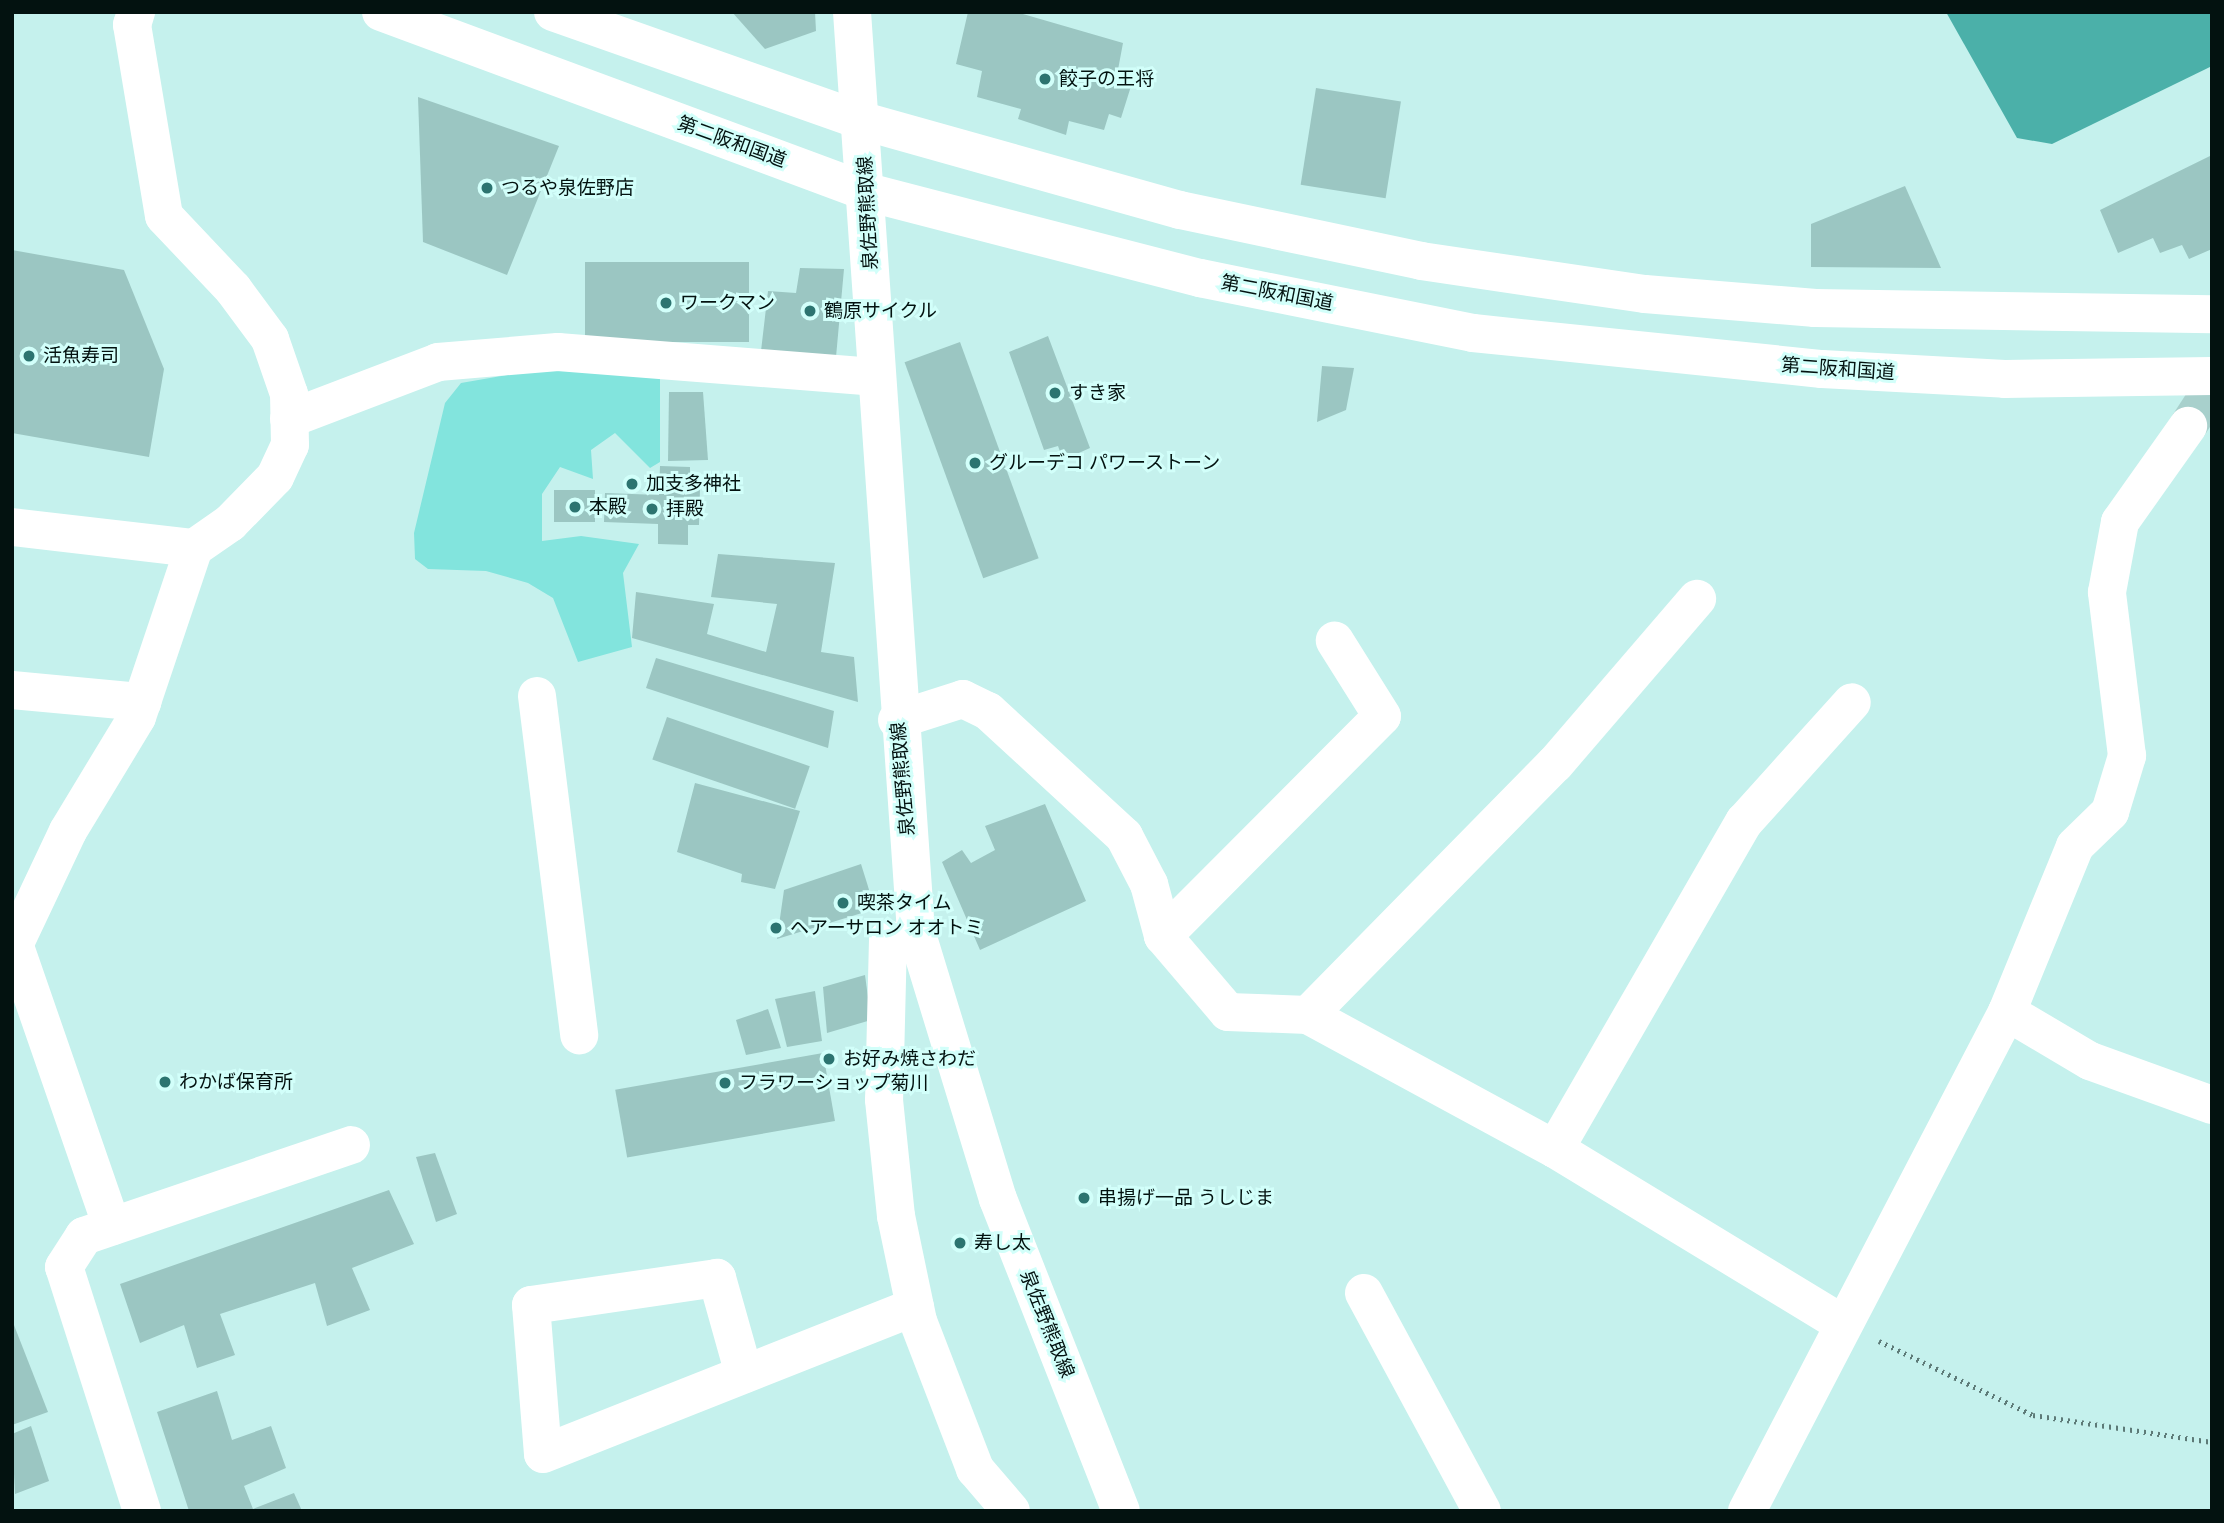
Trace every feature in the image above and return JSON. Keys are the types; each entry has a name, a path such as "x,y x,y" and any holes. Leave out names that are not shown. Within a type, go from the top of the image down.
{"main road":[{"path":"112,1226 15,938 68,831 142,702 194,548 230,523 275,477 290,445 289,394 270,339 233,289 164,216 132,25 136,12"},
{"name":"第二阪和国道","path":"381,12 867,192 1200,278 1473,333 1848,371 2005,379 2212,376"},
{"path":"553,12 863,121 1180,210 1421,261 1644,294 1954,313 2212,314"},
{"name":"泉佐野熊取線","path":"852,12 863,121 897,720 916,931 998,1199 1121,1511"},
{"path":"289,419 438,362 558,352 877,377"},
{"path":"1747,1511 1841,1323 2007,1012 2074,846 2110,812 2127,756 2106,592 2120,522 2188,426"},
{"path":"12,527 194,548"},
{"path":"1308,1015 1555,764 1697,599"},
{"path":"1163,936 1382,716 1335,641"},
{"path":"12,690 142,702"},
{"path":"537,696 579,1035"},
{"path":"897,720 963,699 988,711 1124,836 1149,884 1163,936 1228,1012 1308,1015 1555,1149 1841,1323"},
{"path":"1555,1149 1744,822 1852,702"},
{"path":"888,939 884,1100 896,1216 915,1307 975,1469 1011,1511"},
{"path":"2007,1012 2090,1061 2212,1105"},
{"path":"142,1511 64,1267 84,1236 351,1145"},
{"path":"744,1374 717,1278 531,1305 542,1454 915,1307"},
{"path":"1364,1293 1482,1511"}],"path":[{"path":"1841,1323 2033,1415 2212,1442"}],"shaded area":[{"path":"1946,12 2212,12 2212,66 2052,144 2017,138"},
{"path":"564,365 660,373 660,462 650,468 615,433 591,450 593,479 560,467 542,494 542,541 581,536 639,544 623,573 632,647 578,662 553,598 528,583 486,571 428,569 415,559 414,533 445,403 461,383"}],"building":[{"path":"732,12 815,12 816,31 765,49"},
{"path":"968,12 1016,12 1123,43 1117,75 1132,83 1121,118 1109,114 1104,130 1069,121 1066,135 1018,119 1021,109 977,97 982,71 956,64"},
{"path":"1316,88 1401,101 1386,198 1301,185"},
{"path":"418,97 559,146 507,275 423,242"},
{"path":"2212,155 2212,249 2189,259 2182,245 2160,253 2153,238 2118,253 2100,210"},
{"path":"1905,186 1941,268 1811,267 1811,224"},
{"path":"12,250 124,270 164,369 149,457 12,433"},
{"path":"585,262 749,262 749,342 585,342"},
{"path":"800,268 844,269 836,357 761,351 768,291 796,293"},
{"path":"1048,336 1090,448 1063,460 1058,446 1044,450 1009,352"},
{"path":"960,342 1039,558 983,578 905,362"},
{"path":"1322,366 1354,368 1346,410 1317,422"},
{"path":"669,392 703,392 708,460 668,461"},
{"name":"拝殿","path":"660,466 690,467 690,488 700,489 699,525 688,525 688,545 658,544 658,524 604,522 605,493 659,495"},
{"name":"本殿","path":"554,490 595,490 595,522 554,522"},
{"path":"718,554 835,563 821,652 854,657 858,702 632,638 636,592 714,604 707,634 766,652 777,604 711,597"},
{"path":"656,658 834,711 828,748 646,688"},
{"path":"667,717 810,766 795,809 652,760"},
{"path":"695,783 800,811 775,889 741,882 742,874 677,852"},
{"path":"1045,804 1086,901 980,950 942,862 962,850 971,863 995,850 985,826"},
{"path":"861,864 875,909 777,939 784,890"},
{"path":"865,975 871,1020 827,1033 823,987"},
{"path":"815,991 822,1041 787,1047 775,999"},
{"path":"768,1009 781,1048 746,1055 736,1020"},
{"path":"823,1053 835,1121 627,1158 615,1090"},
{"path":"435,1153 457,1214 436,1222 416,1157"},
{"path":"389,1190 414,1244 352,1268 370,1310 327,1326 315,1283 220,1314 235,1355 197,1368 184,1325 140,1343 120,1284"},
{"path":"12,1320 48,1412 12,1425"},
{"path":"217,1391 232,1440 271,1426 286,1468 244,1486 253,1509 294,1493 302,1511 189,1511 157,1412"},
{"path":"31,1426 49,1481 15,1494 12,1434"}],"tunnel":[{"path":"2188,426 2212,389"}],"place":[{"name":"餃子の王将","path":"1045,79"},
{"name":"つるや泉佐野店","path":"487,188"},
{"name":"ワークマン","path":"666,303"},
{"name":"鶴原サイクル","path":"810,311"},
{"name":"活魚寿司","path":"29,356"},
{"name":"すき家","path":"1055,393"},
{"name":"グルーデコ パワーストーン","path":"975,463"},
{"name":"加支多神社","path":"632,484"},
{"name":"本殿","path":"575,507"},
{"name":"拝殿","path":"652,509"},
{"name":"喫茶タイム","path":"843,903"},
{"name":"ヘアーサロン オオトミ","path":"776,928"},
{"name":"お好み焼さわだ","path":"829,1059"},
{"name":"わかば保育所","path":"165,1082"},
{"name":"フラワーショップ菊川","path":"725,1083"},
{"name":"串揚げ一品 うしじま","path":"1084,1198"},
{"name":"寿し太","path":"960,1243"}]}
